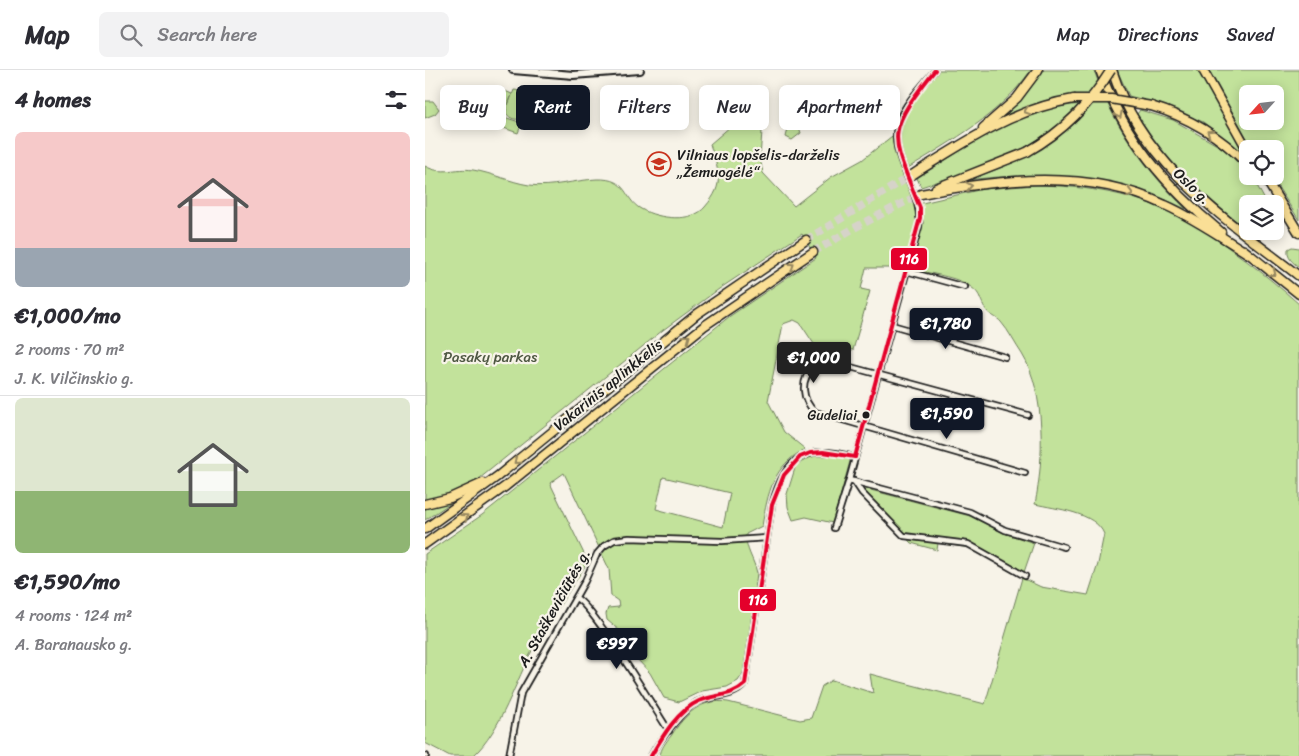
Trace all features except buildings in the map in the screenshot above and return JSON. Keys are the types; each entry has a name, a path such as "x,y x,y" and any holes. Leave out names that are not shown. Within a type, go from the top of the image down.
{"highway":[{"path":"960,145 996,118 1017,98 1039,70"},
{"name":"Oslo g.","path":"1100,70 1121,120 1152,166 1201,215 1299,294"},
{"path":"1111,70 1084,108 1054,136 1027,152 921,194 972,185 1029,180 1106,187 1164,204 1247,253"},
{"name":"Oslo g.","path":"1111,70 1145,136 1180,180 1223,219 1299,276"},
{"path":"1203,70 1242,140"},
{"path":"912,175 960,145 1019,113 1054,102 1074,99 1111,99 1151,106 1193,122 1216,137 1239,157"},
{"path":"1266,185 1274,195"},
{"path":"1284,210 1299,233"},
{"name":"Vakarinis aplinkkelis","path":"425,529 498,476 690,319 806,240"},
{"name":"Vakarinis aplinkkelis","path":"425,544 506,486 678,346 813,252"},
{"path":"425,504 463,493 498,476"}],"street":[{"path":"513,70 573,76 640,70"},
{"path":"834,528 852,481 855,457 863,425 919,227 920,208 900,158 897,128 904,111 935,70"},
{"path":"906,271 965,287"},
{"path":"892,325 1005,356"},
{"path":"1025,473 815,412 805,398 805,382 809,371 827,362 1028,415"},
{"path":"651,756 669,731 695,703 733,693 745,684 776,490 788,467 804,455 820,451 832,451 855,457"},
{"path":"852,481 970,512 1005,530 1063,547"},
{"path":"852,481 861,493 904,536 968,544 1025,576"},
{"name":"A. Staškevičiūtės g.","path":"509,756 521,693 576,598 597,554 613,540 629,538 742,541 758,537 767,538"},
{"path":"576,598 582,602 599,625 669,731"}],"green space":[{"path":"939,70 1031,70 1005,100 975,125 908,168 902,152 902,126 912,104"},
{"path":"1044,70 1094,70 1110,109 1131,145 1157,178 1186,209 1133,189 1079,178 1023,176 967,180 1003,167 1036,151 1067,130 1094,103 1090,94 1056,100 1003,117 1022,99"},
{"path":"1117,70 1200,70 1239,141 1239,150 1203,122 1166,106 1129,96"},
{"path":"1209,70 1299,70 1299,220 1277,185 1284,185 1284,140 1248,140 1242,130 1284,130 1284,85 1239,85 1239,124"},
{"path":"514,90 516,90 516,119 506,113 506,91 512,94 508,105"},
{"path":"425,101 433,101 439,109 435,114 425,118"},
{"path":"1082,104 1064,121 1027,146 987,165 921,187 917,178 995,130 1037,113 1059,107"},
{"path":"1140,110 1173,120 1224,149 1239,164 1239,185 1257,185 1262,195 1239,195 1239,223 1186,177 1160,147 1137,114"},
{"path":"506,118 516,121 516,130 519,130 518,133 506,129"},
{"name":"Pasakų parkas","path":"726,130 761,130 760,158 763,173 794,206 831,177 862,160 892,136 897,156 912,195 916,215 913,235 903,268 866,268 861,289 870,291 853,350 834,347 820,353 800,323 794,320 783,324 768,401 784,432 805,449 786,463 779,472 770,491 762,526 746,534 748,549 757,573 745,670 738,681 727,687 702,691 679,702 664,698 650,673 624,645 620,631 607,620 608,608 619,607 618,601 611,596 609,569 564,473 550,483 586,558 585,566 534,647 492,733 473,756 450,756 425,743 425,554 482,515 730,316 816,258 802,234 719,289 663,330 469,487 425,501 425,166 443,171 473,170 522,184 538,186 597,179 607,180 620,185 635,205 641,209 657,215 675,218 699,212 712,199 718,184 716,162 710,144","holes":["663,477 730,493 723,527 656,509"]},
{"path":"788,130 800,130 801,133 792,140 786,137"},
{"path":"1037,185 1074,187 1130,197 1182,218 1228,247 1258,269 1299,304 1299,756 660,756 664,745 682,721 702,705 718,701 728,702 800,720 811,718 822,686 832,680 873,693 870,674 985,704 1022,578 1041,587 1088,595 1098,564 1104,534 1099,527 1084,516 1035,504 1040,467 1041,427 1039,407 1030,370 1007,329 999,320 987,312 975,290 961,281 911,269 921,228 922,203 983,189"},
{"path":"1292,247 1299,248 1299,267 1288,255 1288,249"},
{"path":"817,454 829,454 848,458 850,461 833,523 806,517 793,520 788,507 787,494 796,465"},
{"path":"859,487 970,516 1004,533 1034,543 1022,578 970,548 938,543 937,550 911,543"},
{"path":"452,502 425,520 425,507"}],"tunnel":[{"path":"806,240 912,175"},
{"path":"813,252 856,227 921,194"}],"transit line":[{"name":"116","path":"855,457 920,218 920,208 898,149 897,136 900,123 907,109 935,70"},
{"name":"116","path":"651,756 677,717 691,705 705,699 729,693 745,684 772,505 784,475 800,457 810,453 823,452 855,457"}],"place":[{"name":"Vilniaus lopšelis-darželis „Žemuogėlė“","path":"659,164"},
{"name":"Gudeliai","path":"866,415"}]}
